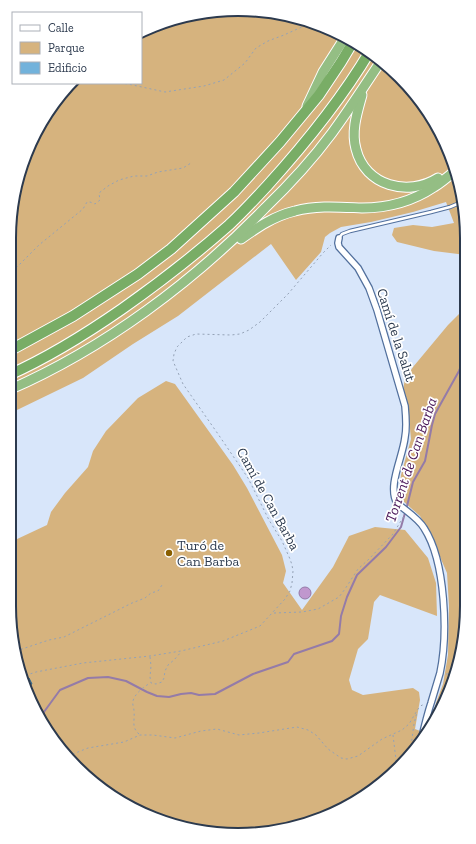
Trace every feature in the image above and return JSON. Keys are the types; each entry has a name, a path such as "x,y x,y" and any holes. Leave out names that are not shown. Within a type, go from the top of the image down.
{"highway":[{"path":"303,114 323,72 342,42"},
{"path":"16,347 73,316 138,274 171,249 234,192 280,142 319,94 350,47"},
{"path":"16,371 46,356 95,328 174,272 230,224 286,165 316,129 343,94 366,57"},
{"path":"16,387 72,359 100,342 172,292 206,265 248,226 303,168 332,133 378,66"},
{"path":"365,86 356,114 354,127 356,150 364,167 382,183 400,187 416,187 425,185 449,171"},
{"path":"224,248 265,223 296,210 317,207 364,208 405,202 420,196 435,187 450,175"}],"street":[{"name":"Camí de la Salut","path":"339,238 339,247 358,268 378,310 405,406 406,437 394,481 393,487 395,500 425,528 437,560 444,617 443,651 440,674 426,724"}],"lane":[{"path":"339,238 342,234 350,231 431,212 457,204"}],"path":[{"path":"128,84 165,92 180,91 224,80 244,63 256,48 268,41 303,26"},
{"path":"16,268 39,245 83,209 87,202 95,204 100,200 99,193 108,186 119,180 134,176 147,176 158,172 183,168 191,163"},
{"name":"Camí de Can Barba","path":"27,675 83,663 182,651 223,641 260,626 273,613 290,591 293,571 290,559 282,541 269,520 248,478 183,384 173,361 177,347 187,337 196,334 231,336 249,330 260,322 288,294 323,253 339,238"},
{"path":"273,613 302,612 318,609 338,597 346,589 358,569 393,534 406,511"},
{"path":"20,650 49,640 64,637 145,598 151,593 158,591 162,585"},
{"path":"140,735 133,725 133,702 140,690 151,683 156,684 162,682 164,678 164,671 182,651"},
{"path":"150,656 151,683"},
{"path":"440,674 449,674"},
{"path":"73,754 88,748 124,742 140,735 175,738 201,731 217,729 239,735 259,734 292,727 301,727 316,735 328,749 341,758 347,759 358,756 382,740 402,730 410,724 418,710 410,746"},
{"path":"393,734 396,762"}],"green space":[{"path":"223,16 253,16 281,20 309,28 349,46 373,62 395,81 423,115 443,153 456,195 460,223 460,254 434,251 397,242 392,235 394,228 413,225 432,227 454,223 446,202 371,222 341,227 325,237 321,252 296,280 271,244 178,316 83,378 17,410 16,223 20,195 28,167 39,140 53,115 78,84 142,84 142,38 167,28 195,20"},
{"path":"460,313 460,621 456,649 448,677 435,707 443,684 448,655 449,606 447,573 431,536 420,516 403,501 400,492 401,475 411,439 408,409 403,390 405,379 413,367"},
{"path":"166,381 175,384 233,465 247,488 282,555 286,571 283,583 302,610 333,567 349,536 375,527 405,530 428,558 436,583 437,616 380,595 374,602 368,639 358,649 349,680 352,690 363,695 413,688 419,692 420,700 415,729 421,731 405,752 384,773 361,791 336,805 309,816 281,824 253,828 223,828 195,824 167,816 127,798 115,791 92,773 62,741 53,729 39,704 28,677 20,649 16,621 16,540 47,525 51,512 65,493 88,467 93,451 106,431 138,398"}],"shaded area":[{"path":"305,587 309,589 311,593 309,597 305,599 301,597 299,593 301,589"}],"waterway":[{"name":"Torrent de Can Barba","path":"44,712 60,690 88,678 108,677 126,681 157,696 169,697 191,693 199,695 215,694 253,674 288,662 294,654 332,641 339,634 341,616 347,597 357,575 386,547 401,527 413,482 425,461 435,414 460,369"}],"place":[{"name":"Turó de Can Barba","path":"169,553"}]}
